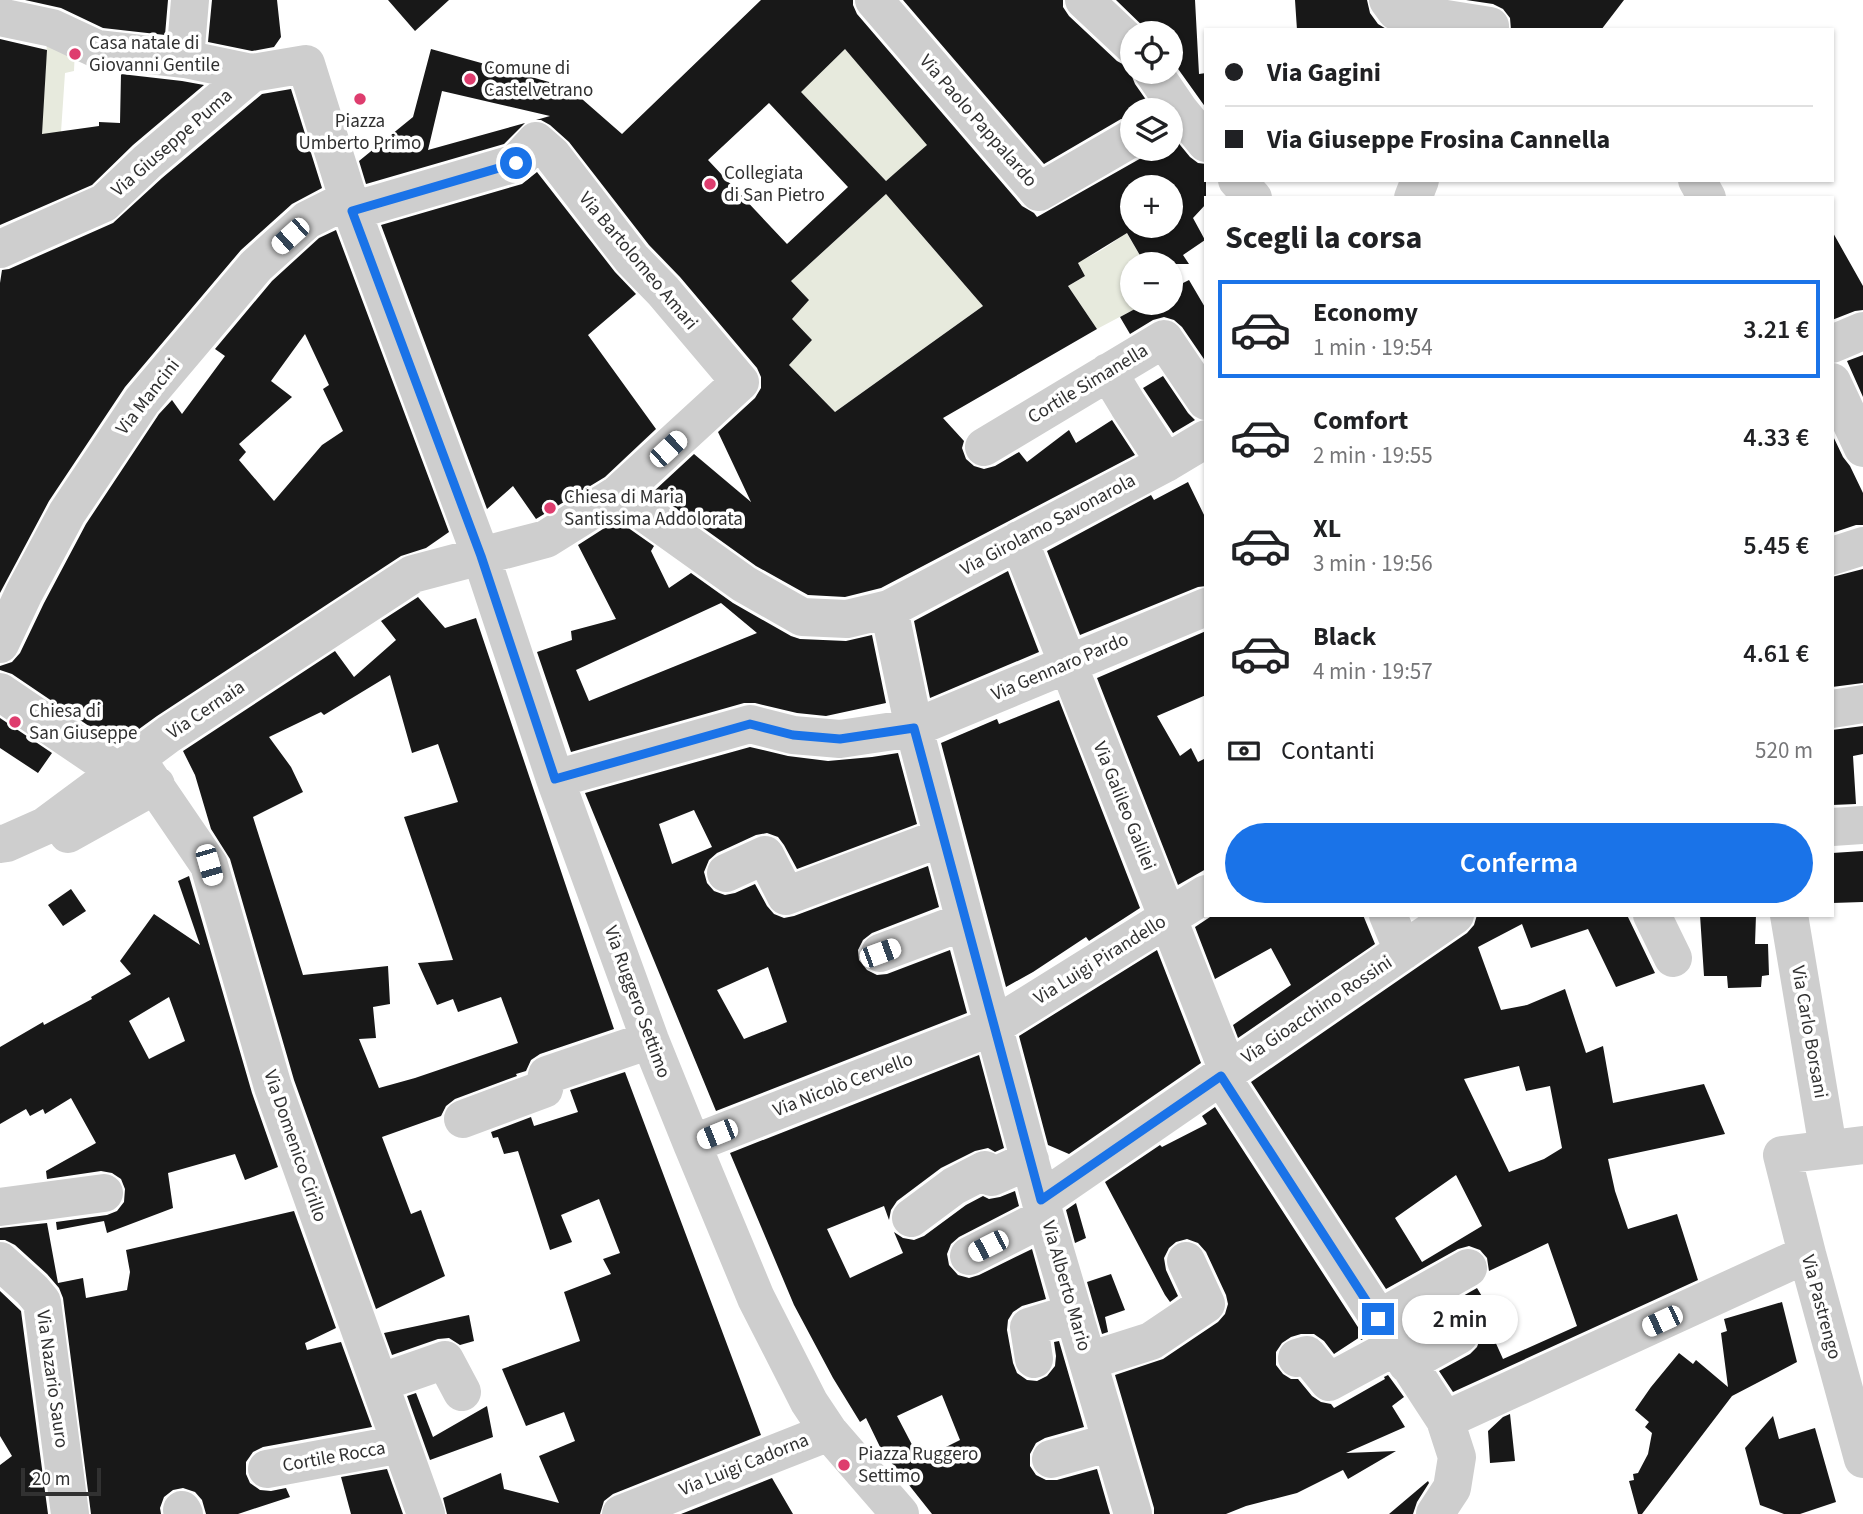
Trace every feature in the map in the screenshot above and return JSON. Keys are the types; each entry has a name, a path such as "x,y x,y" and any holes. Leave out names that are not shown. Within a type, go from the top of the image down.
{"street":[{"path":"185,59 190,0"},
{"name":"Via Paolo Pappalardo","path":"874,0 1039,192 1120,145"},
{"path":"1084,0 1120,34"},
{"path":"1388,0 1396,11 1494,19"},
{"path":"0,17 52,28 97,48 185,59 252,73"},
{"name":"Via Ruggero Settimo","path":"252,73 306,64 352,211 481,556 555,779 650,1040 756,1298 809,1402 829,1432"},
{"name":"Via Giuseppe Puma","path":"0,249 104,203 147,162 252,73"},
{"path":"1183,121 1204,141"},
{"name":"Via Mancini","path":"0,644 67,513 142,401 256,266 307,220 337,205 352,211 516,163 536,141"},
{"name":"Via Bartolomeo Amari","path":"536,141 552,155 632,259 663,291 740,383"},
{"path":"1239,182 1251,196"},
{"path":"1834,343 1863,331"},
{"name":"Cortile Simanella","path":"984,447 1164,339 1204,398"},
{"path":"1108,372 1166,463"},
{"name":"Via Cernaia","path":"0,867 49,844 137,772 180,726 413,574 546,539 618,494 740,383"},
{"path":"1834,386 1863,448"},
{"name":"Via Girolamo Savonarola","path":"618,494 744,584 802,617 847,619 888,609 1166,463 1204,440"},
{"name":"Via Galileo Galilei","path":"1019,540 1167,918 1224,1074 1445,1420 1457,1457 1452,1488 1435,1514"},
{"path":"1834,555 1863,546"},
{"name":"Via Gennaro Pardo","path":"555,779 750,724 793,735 840,739 914,728 1204,608"},
{"name":"Via Alberto Mario","path":"888,609 914,728 965,921 1043,1208 1133,1514"},
{"path":"0,692 137,772"},
{"path":"1834,709 1863,704"},
{"name":"Via Cernaia","path":"0,845 45,826 137,772"},
{"name":"Via Domenico Cirillo","path":"137,772 209,865 273,1087 426,1514"},
{"path":"1834,827 1863,825"},
{"path":"726,873 765,855 786,896 943,836"},
{"name":"Via Luigi Pirandello","path":"994,1026 1204,895"},
{"path":"1389,917 1403,951"},
{"name":"Via Gioacchino Rossini","path":"969,1256 1043,1208 1224,1074 1452,917"},
{"path":"1653,917 1674,958"},
{"name":"Via Carlo Borsani","path":"1789,917 1846,1147"},
{"path":"880,953 965,921"},
{"name":"Via Nicolò Cervello","path":"692,1144 994,1026"},
{"path":"463,1119 544,1089 547,1075 650,1040"},
{"name":"Via Pastrengo","path":"1846,1147 1782,1155 1863,1460"},
{"path":"911,1218 954,1186 985,1170 992,1177 1030,1160"},
{"path":"0,1207 104,1193"},
{"path":"1445,1420 1807,1254"},
{"name":"Via Nazario Sauro","path":"0,1261 42,1302 70,1514"},
{"path":"1088,1361 1151,1341 1206,1304 1186,1261"},
{"path":"1297,1358 1307,1355 1329,1382 1394,1343 1468,1268"},
{"path":"1034,1359 1028,1327 1074,1313"},
{"path":"1394,1343 1459,1335"},
{"path":"379,1383 445,1360 462,1392"},
{"path":"829,1432 900,1514"},
{"name":"Via Luigi Cadorna","path":"621,1514 829,1432"},
{"path":"1051,1459 1111,1442"},
{"name":"Cortile Rocca","path":"267,1469 401,1444"}],"shaded area":[{"path":"47,42 75,48 74,71 65,73 61,132 39,135 36,100 44,98"},
{"path":"845,49 911,126 947,132 886,181 800,92"},
{"path":"886,194 983,306 835,412 789,365 812,340 792,319 809,300 791,281"},
{"path":"1120,237 1130,238 1138,252 1120,252 1120,315 1123,315 1097,329 1068,286 1085,276 1077,261"}],"building":[{"path":"25,0 168,0 165,35 103,28 61,8"},
{"path":"212,0 277,0 281,37 274,47 252,51 208,42"},
{"path":"388,0 449,0 415,31"},
{"path":"761,0 853,0 857,14 1022,206 1037,217 1136,161 1183,161 1183,148 1198,163 1204,164 1204,206 1193,218 1204,241 1183,255 1183,252 1138,252 1130,238 1183,238 1183,175 1120,175 1120,237 1078,263 1085,276 1068,286 1097,329 943,418 964,441 962,448 966,459 974,466 984,469 995,466 1019,452 1027,462 1069,430 1076,443 1112,420 1135,455 881,588 845,597 808,595 756,566 653,492 694,454 751,502 718,432 755,398 761,388 761,377 757,368 680,277 649,245 569,142 550,125 536,120 550,116 442,91 428,150 525,123 504,144 366,184 359,161 413,117 431,49 574,89 574,92 622,134","holes":["845,49 927,145 886,181 801,92","769,103 848,187 787,244 708,160","886,194 983,306 835,412 789,365 812,340 792,319 809,300 791,281"]},
{"path":"903,0 1063,0 1063,7 1069,16 1120,63 1120,84 1135,84 1145,98 1120,98 1120,120 1044,164"},
{"path":"1116,0 1195,0 1199,74 1204,73 1204,105 1183,76 1183,21 1138,21"},
{"path":"1295,0 1367,0 1370,13 1385,28 1297,28"},
{"path":"1466,0 1624,0 1603,28 1511,28 1510,18 1503,9 1493,4"},
{"path":"0,39 47,50 42,134 99,126 99,122 120,123 121,74 204,85 133,145 92,185 0,225"},
{"path":"291,89 322,188 292,204 241,250 125,387 49,501 0,593 2,270 113,223 262,94"},
{"path":"537,172 615,272 636,294 588,335 656,429 605,477 536,519 513,486 487,509 381,225 522,184"},
{"path":"336,230 449,532 426,548 401,556 117,745 12,674 0,670 0,666 12,662 20,653 86,524 159,414 172,400 182,414 225,356 215,349 272,281 319,238","holes":["305,334 329,385 323,389 343,431 322,445 274,501 239,460 246,452 239,444 292,397 271,381"]},
{"path":"1834,235 1863,286 1863,310 1834,319"},
{"path":"1189,280 1204,306 1204,359 1174,320 1164,317 1153,320 1130,334 1120,317 1183,315 1183,283"},
{"path":"1863,355 1863,397 1847,361"},
{"path":"1163,376 1195,420 1173,433 1143,388"},
{"path":"1834,438 1863,493 1863,525 1834,532"},
{"path":"1188,482 1204,515 1204,586 1080,635 1047,551 1151,495 1154,500"},
{"path":"617,520 654,546 651,551 669,588 691,573 733,603 800,639 846,641 872,635 886,703 826,716 744,703 571,752 537,652 572,640 571,631 616,619 578,545","holes":["721,603 757,633 589,701 576,670"]},
{"path":"1863,569 1863,683 1834,687 1834,576"},
{"path":"1008,571 1039,652 930,698 914,621"},
{"path":"418,597 445,628 476,618 614,1029 540,1054 531,1060 526,1071 516,1074 517,1076 455,1099 446,1106 441,1116 382,1137 411,1214 421,1210 445,1276 376,1309 294,1080 230,859 211,829 195,775 183,751 335,651 354,677 396,640 381,621","holes":["390,675 412,753 438,744 458,802 404,817 453,960 418,963 437,1005 453,999 458,1012 501,997 518,1043 379,1088 359,1039 376,1038 373,1007 390,1004 388,966 303,975 253,817 303,792 291,767 269,737 321,712 324,715"]},
{"path":"1204,632 1204,696 1157,716 1180,756 1191,748 1198,762 1204,759 1204,870 1178,885 1097,678"},
{"path":"1059,700 1140,908 1089,941 1086,937 1006,987 941,743 997,719 999,724"},
{"name":"Chiesa di San Giuseppe","path":"0,718 52,753 38,773 0,748"},
{"path":"1863,726 1863,754 1853,756 1856,804 1834,805 1834,730"},
{"path":"750,747 788,756 828,761 898,753 917,824 797,869 778,837 767,833 756,835 717,853 709,860 704,872 707,883 714,891 725,895 755,884 767,906 774,914 784,918 928,866 939,907 872,933 863,940 858,950 859,960 867,970 877,975 887,974 950,950 967,1013 716,1111 585,793","holes":["694,810 712,847 672,864 659,824","768,967 787,1022 744,1039 717,990"]},
{"path":"1863,851 1863,902 1834,903 1834,853"},
{"path":"189,876 252,1093 278,1167 245,1180 235,1154 168,1173 173,1208 107,1233 104,1221 57,1230 56,1222 107,1215 117,1211 124,1202 125,1189 121,1179 112,1173 101,1171 47,1179 46,1171 96,1143 71,1098 45,1114 43,1109 30,1116 26,1109 0,1124 0,1047 43,1022 44,1025 92,999 91,997 131,974 120,961 154,914 200,945 178,881","holes":["169,997 185,1041 149,1059 129,1021"]},
{"path":"71,889 86,911 63,926 48,905"},
{"path":"1210,917 1364,917 1375,944 1238,1038 1233,1025 1291,985 1271,948 1215,979 1195,927"},
{"path":"1476,917 1628,917 1655,973 1616,987 1588,929 1531,948 1522,924 1478,947 1501,1010 1527,1005 1565,989 1586,1053 1603,1046 1613,1103 1704,1084 1725,1134 1608,1159 1628,1229 1677,1214 1698,1280 1453,1392 1439,1371 1470,1354 1477,1347 1481,1336 1478,1324 1470,1316 1459,1313 1415,1334 1410,1326 1477,1288 1483,1298 1470,1306 1494,1339 1503,1359 1577,1326 1548,1243 1489,1271 1487,1258 1480,1250 1469,1246 1458,1249 1386,1289 1251,1082 1467,933","holes":["1519,1066 1526,1091 1550,1086 1562,1148 1544,1159 1509,1172 1464,1079","1456,1175 1482,1226 1422,1262 1395,1218"]},
{"path":"1700,917 1756,917 1755,944 1768,944 1769,975 1762,976 1761,987 1728,988 1727,976 1704,976"},
{"path":"1157,950 1201,1063 1069,1154 1048,1145 1019,1036"},
{"path":"979,1055 1004,1148 995,1152 988,1148 975,1151 941,1168 897,1201 889,1220 884,1206 827,1229 850,1278 903,1253 894,1232 903,1238 914,1240 983,1196 989,1199 1015,1191 1019,1206 959,1237 951,1244 947,1254 949,1265 958,1275 969,1278 1032,1249 1046,1299 1022,1306 1013,1312 1008,1320 1007,1330 1013,1363 1017,1373 1027,1380 1037,1381 1047,1376 1055,1366 1054,1342 1059,1341 1084,1427 1036,1443 1030,1454 1030,1466 1036,1475 1046,1480 1057,1480 1097,1469 1110,1514 932,1514 882,1451 866,1418 860,1422 833,1378 794,1305 730,1153","holes":["942,1395 960,1440 920,1460 897,1416"]},
{"path":"625,1072 761,1435 613,1494 604,1501 600,1514 447,1514 443,1498 501,1473 504,1489 559,1503 539,1456 575,1441 564,1412 526,1426 502,1369 580,1341 564,1292 611,1274 603,1259 620,1253 599,1199 561,1215 572,1242 550,1250 518,1151 504,1154 498,1137 493,1138 491,1132 531,1117 534,1126 578,1112 570,1090"},
{"path":"1215,1107 1365,1338 1361,1340 1360,1337 1334,1354 1324,1341 1314,1334 1291,1337 1282,1343 1276,1352 1276,1365 1283,1374 1291,1379 1298,1379 1312,1396 1334,1408 1388,1375 1404,1397 1392,1406 1405,1427 1346,1453 1396,1451 1348,1479 1343,1470 1297,1493 1226,1514 1154,1514 1115,1375 1163,1359 1218,1322 1225,1314 1228,1304 1206,1252 1198,1243 1187,1239 1176,1242 1164,1258 1166,1270 1178,1296 1170,1302 1105,1182 1160,1145 1162,1147 1207,1124 1202,1116"},
{"path":"1076,1203 1086,1238 1075,1243 1066,1210"},
{"path":"294,1211 336,1328 305,1343 307,1350 341,1342 372,1427 263,1447 253,1452 246,1462 246,1474 250,1483 260,1490 286,1488 290,1497 238,1514 206,1514 202,1500 195,1492 183,1488 173,1490 164,1497 161,1514 91,1514 63,1298 59,1288 47,1274 15,1245 0,1240 0,1228 47,1223 58,1283 83,1278 86,1298 127,1290 130,1272 126,1250"},
{"path":"1111,1274 1125,1310 1105,1317 1108,1332 1102,1334 1087,1282"},
{"path":"0,1291 21,1311 48,1514 0,1514 0,1465 12,1456 0,1436"},
{"path":"1782,1302 1797,1362 1732,1396 1642,1514 1638,1514 1629,1481 1634,1480 1633,1474 1638,1473 1648,1454 1652,1433 1645,1427 1649,1422 1635,1410 1679,1353 1693,1364 1696,1360 1728,1387 1721,1333 1727,1331 1724,1319"},
{"path":"469,1315 474,1341 460,1345 449,1338 438,1339 392,1355 384,1333"},
{"path":"416,1393 433,1437 487,1406 493,1437 430,1460 407,1396"},
{"path":"1510,1414 1515,1461 1490,1463 1488,1431"},
{"path":"1773,1416 1779,1439 1815,1428 1836,1502 1800,1514 1784,1514 1760,1505 1745,1448"},
{"path":"387,1469 403,1514 351,1514 341,1477"},
{"path":"772,1478 793,1514 681,1514"},
{"path":"1428,1481 1413,1514 1389,1514"}],"place":[{"name":"Casa natale di Giovanni Gentile","path":"75,54"},
{"name":"Comune di Castelvetrano","path":"470,79"},
{"name":"Piazza Umberto Primo","path":"360,99"},
{"name":"Collegiata di San Pietro","path":"710,184"},
{"name":"Chiesa di Maria Santissima Addolorata","path":"550,508"},
{"name":"Chiesa di San Giuseppe","path":"15,722"},
{"name":"Piazza Ruggero Settimo","path":"844,1465"}],"route":[{"path":"516,163 352,211 481,556 555,779 750,724 793,735 840,739 914,728 1041,1200 1221,1076 1378,1319"}]}
